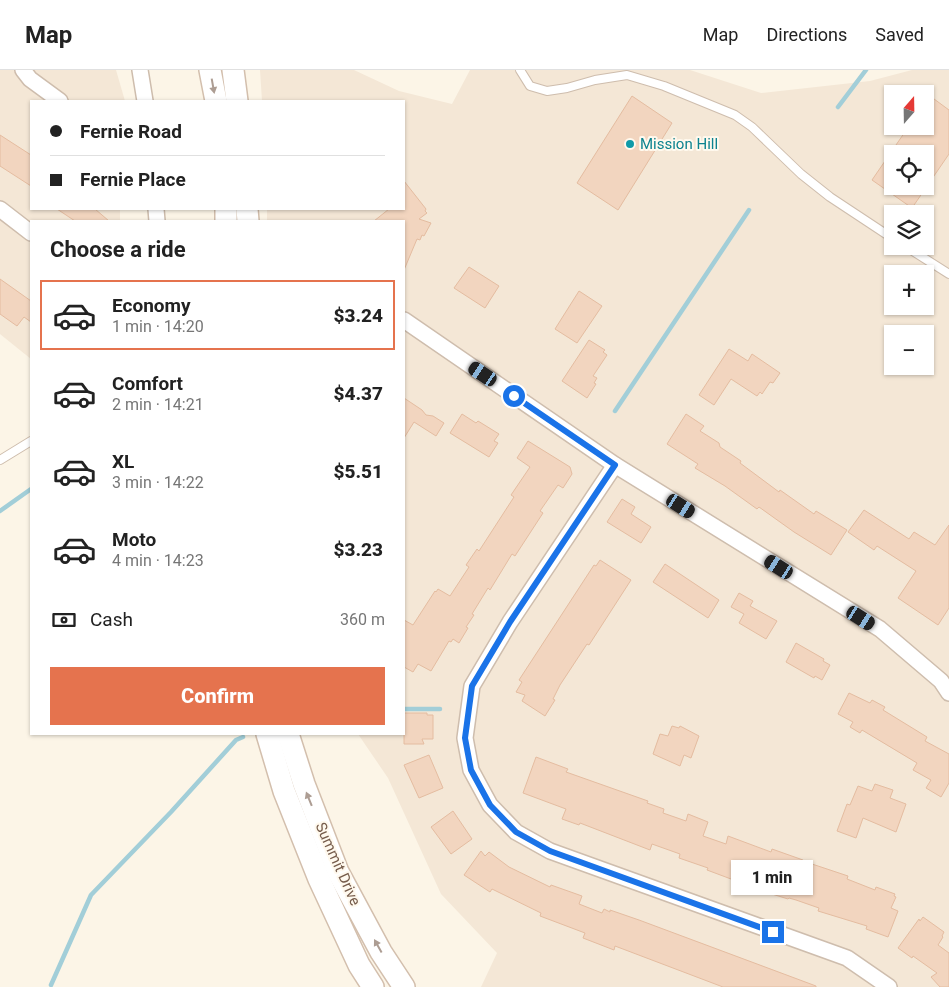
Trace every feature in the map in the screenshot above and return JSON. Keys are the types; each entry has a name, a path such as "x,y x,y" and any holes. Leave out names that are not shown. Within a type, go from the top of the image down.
{"main road":[{"path":"210,70 216,100"},
{"path":"232,70 237,100"},
{"name":"Summit Drive","path":"267,735 284,791 319,879 359,965 373,987"},
{"name":"Summit Drive","path":"288,735 304,784 338,872 381,952 404,987"}],"street":[{"path":"23,70 30,79 59,100"},
{"path":"140,70 145,100"},
{"path":"0,209 30,232"},
{"path":"405,321 615,465 880,629 946,681"},
{"path":"615,465 510,622 472,686 465,738 471,770 490,805 516,832 550,851 847,958 889,987"}],"lane":[{"path":"520,70 530,86 547,91 626,75 664,86 735,115 752,127 801,174 830,197 884,233"},
{"path":"919,255 949,274"},
{"path":"0,460 30,442"}],"shaded area":[{"path":"0,70 116,70 125,100 30,100 30,210 120,210 120,220 30,220 30,358 0,334"},
{"path":"260,70 354,70 399,91 452,104 470,70 690,70 761,93 870,81 912,70 949,70 949,987 481,987 497,953 441,894 388,778 359,735 405,735 405,220 267,220 267,210 405,210 405,100 262,100"}],"building":[{"name":"Mission Hill","path":"632,96 672,123 618,210 577,183"},
{"path":"934,99 949,110 949,154 934,176 934,145 896,145 903,135 934,135"},
{"path":"0,135 30,154 30,185 0,166"},
{"path":"884,162 884,188 872,180"},
{"path":"405,182 426,209 427,213 419,219 431,223 424,236 422,235 420,240 417,239 405,268 405,220 375,220 388,210 405,210"},
{"path":"893,195 921,195 914,205 908,205"},
{"path":"58,210 96,210 108,220 74,220"},
{"path":"469,267 499,286 485,308 454,288"},
{"path":"0,279 30,300 30,321 24,317 17,326 0,314"},
{"path":"579,291 602,306 577,343 555,329"},
{"path":"589,340 605,350 603,352 607,355 593,376 597,378 594,383 596,384 587,398 562,381"},
{"path":"729,349 748,361 752,354 780,373 773,383 770,382 762,394 760,392 757,396 731,379 714,405 699,395"},
{"path":"405,399 426,415 433,416 444,423 436,436 414,422 405,436"},
{"path":"462,414 499,434 494,441 498,443 489,457 450,433"},
{"path":"686,414 704,426 700,431 719,443 720,447 741,461 740,463 779,492 780,490 814,514 816,511 847,530 831,555 759,507 757,509 725,486 695,468 698,464 667,444"},
{"path":"528,441 570,467 572,474 563,488 558,485 540,511 543,513 515,556 512,554 490,590 488,588 472,614 474,615 459,643 453,639 451,642 449,641 431,671 418,664 413,672 405,668 405,621 413,625 438,589 450,596 469,567 466,565 477,549 479,551 514,497 511,495 530,467 517,458"},
{"path":"622,499 635,507 631,514 651,527 641,543 607,522"},
{"path":"864,510 909,539 914,532 935,545 949,525 949,608 938,625 898,598 916,571 877,546 874,550 848,532"},
{"path":"600,560 631,580 589,645 587,644 560,685 553,699 555,700 545,716 522,701 525,695 516,692 522,682 519,680 594,565 596,566"},
{"path":"665,564 719,600 708,618 653,582"},
{"path":"739,593 753,601 750,606 777,621 766,639 739,623 744,614 731,607"},
{"path":"796,643 824,659 823,661 830,665 822,680 815,676 814,678 786,662"},
{"path":"849,693 870,703 872,700 885,707 883,710 927,737 925,741 949,754 949,783 941,797 926,788 931,780 913,770 917,763 862,730 860,733 850,727 853,722 838,714"},
{"path":"405,713 427,713 427,715 433,715 433,739 422,739 424,744 404,744"},
{"path":"672,726 679,728 680,726 699,736 691,758 684,755 680,766 653,754 660,734 668,736"},
{"path":"429,755 443,788 419,798 404,765"},
{"path":"536,757 568,769 566,772 648,801 647,803 664,809 663,813 686,821 688,814 708,822 703,836 726,844 728,836 771,852 772,849 848,876 847,879 875,890 876,887 895,894 894,896 896,897 891,908 898,911 888,937 866,929 867,926 818,911 819,908 772,894 773,891 748,882 747,885 707,870 708,868 679,858 680,854 652,844 650,850 580,823 579,825 562,819 566,809 523,793"},
{"path":"875,784 893,790 890,798 906,804 896,832 863,818 856,838 837,831 847,804 850,805 858,786 872,791"},
{"path":"453,811 472,839 451,854 431,827"},
{"path":"481,851 485,856 489,852 509,867 550,887 551,885 582,896 579,904 602,913 604,909 610,912 610,910 639,920 816,987 723,987 615,946 614,950 583,938 585,933 540,916 541,913 492,889 490,892 464,875"},
{"path":"923,917 944,932 938,945 949,953 949,987 940,987 931,977 937,973 898,948 919,919 920,921"}],"waterway":[{"path":"838,107 866,70"},
{"path":"615,411 749,210"},
{"path":"0,511 30,490"},
{"path":"405,709 440,709"},
{"path":"51,985 91,895 171,812 236,740 243,737"}],"place":[{"name":"Mission Hill","path":"630,144"}],"route":[{"path":"514,396 615,465 510,622 472,686 465,738 471,770 490,805 516,832 550,851 773,932"}]}
